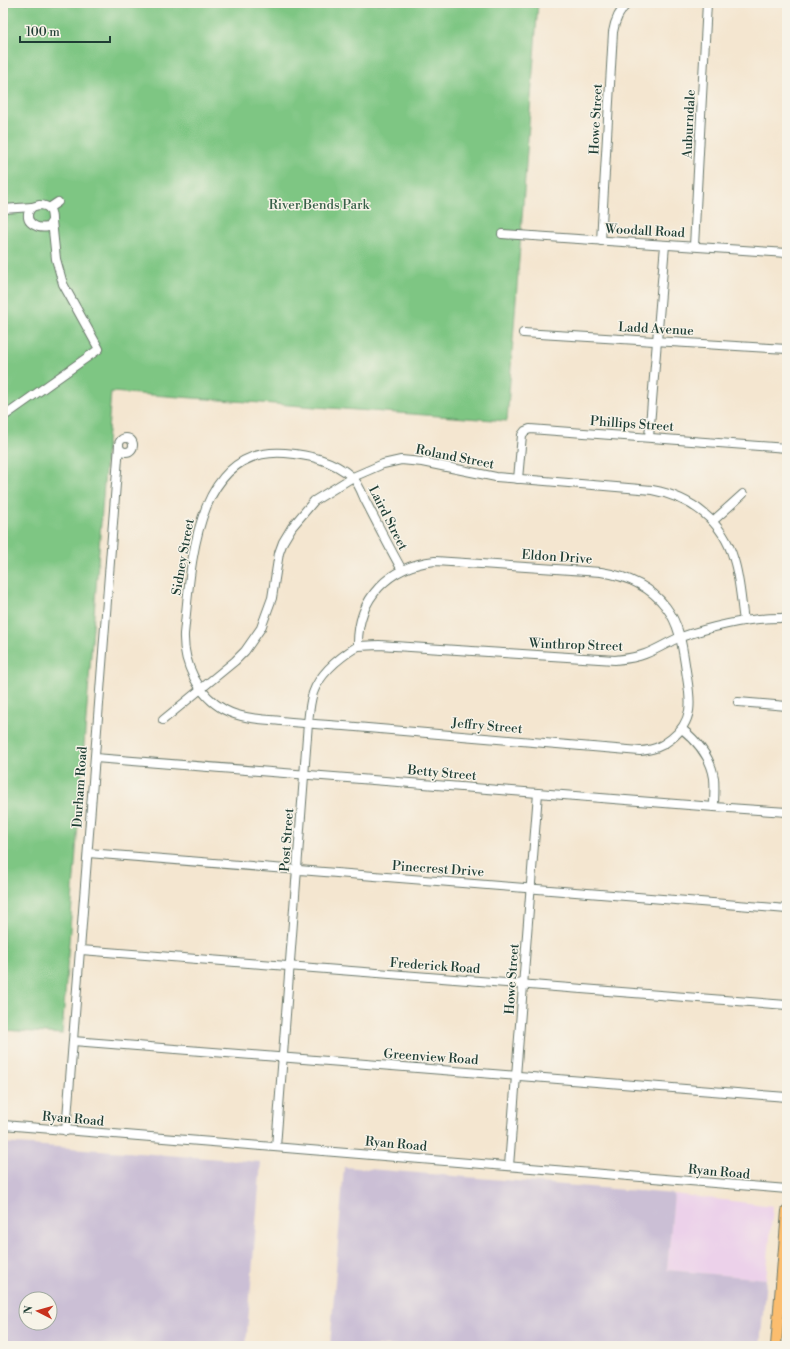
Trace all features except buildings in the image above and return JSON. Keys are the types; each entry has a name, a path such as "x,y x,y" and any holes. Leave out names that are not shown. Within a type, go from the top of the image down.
{"main road":[{"path":"776,1346 787,1211"}],"street":[{"name":"Howe Street","path":"601,241 613,32 614,24 618,16 623,7 628,3"},
{"name":"Auburndale","path":"694,246 707,3"},
{"path":"49,208 58,202"},
{"path":"3,209 42,205 49,208 52,214 50,226 56,259 63,284 99,348 3,417"},
{"path":"22,207 26,210 30,222 34,226 50,226"},
{"path":"28,215 32,207"},
{"name":"Woodall Road","path":"502,234 787,253"},
{"path":"649,437 665,245"},
{"name":"Ladd Avenue","path":"523,333 787,349"},
{"name":"Phillips Street","path":"518,479 522,435 525,431 530,429 787,448"},
{"path":"118,457 129,452 134,447 130,438 122,439 119,445 122,451 129,452"},
{"name":"Durham Road","path":"66,1131 119,445"},
{"name":"Sidney Street","path":"201,688 191,671 183,645 189,583 198,531 208,503 218,486 231,470 240,462 254,455 270,453 295,454 317,458 333,465 353,477"},
{"name":"Roland Street","path":"162,720 236,660 245,651 261,628 272,598 279,553 283,542 301,514 314,501 353,477 383,464 401,460 422,462 496,477 652,490 663,492 688,502 701,510 713,521 726,540 735,562 744,621"},
{"name":"Laird Street","path":"353,477 402,570"},
{"path":"713,521 743,494"},
{"name":"Eldon Drive","path":"402,570 426,562 447,561 614,574 643,586 661,601 674,620 680,638"},
{"path":"358,646 358,635 366,604 372,594 380,586 402,570"},
{"name":"Winthrop Street","path":"358,646 379,645 615,660 627,659 645,654 680,638 704,630 744,621 787,618"},
{"path":"680,638 690,700 687,720 682,729 699,746 707,757 712,769 714,784 714,807"},
{"name":"Post Street","path":"276,1147 296,870 310,704 317,684 325,673 348,652 358,646"},
{"name":"Jeffry Street","path":"201,688 213,702 222,709 235,714 251,718 308,723 640,750 651,750 660,747 682,729"},
{"path":"738,702 787,706"},
{"name":"Betty Street","path":"94,758 787,812"},
{"name":"Howe Street","path":"509,1166 538,793"},
{"name":"Pinecrest Drive","path":"88,853 787,909"},
{"name":"Frederick Road","path":"80,950 787,1005"},
{"name":"Greenview Road","path":"73,1041 787,1097"},
{"name":"Ryan Road","path":"3,1125 787,1189"}],"shaded area":[{"path":"3,1143 261,1162 246,1346 3,1346"},
{"path":"344,1167 674,1194 667,1270 766,1279 760,1346 330,1346"},
{"path":"674,1194 773,1206 766,1279 667,1270"}],"green space":[{"name":"River Bends Park","path":"3,3 538,3 507,421 111,392 62,1034 3,1030"}]}
